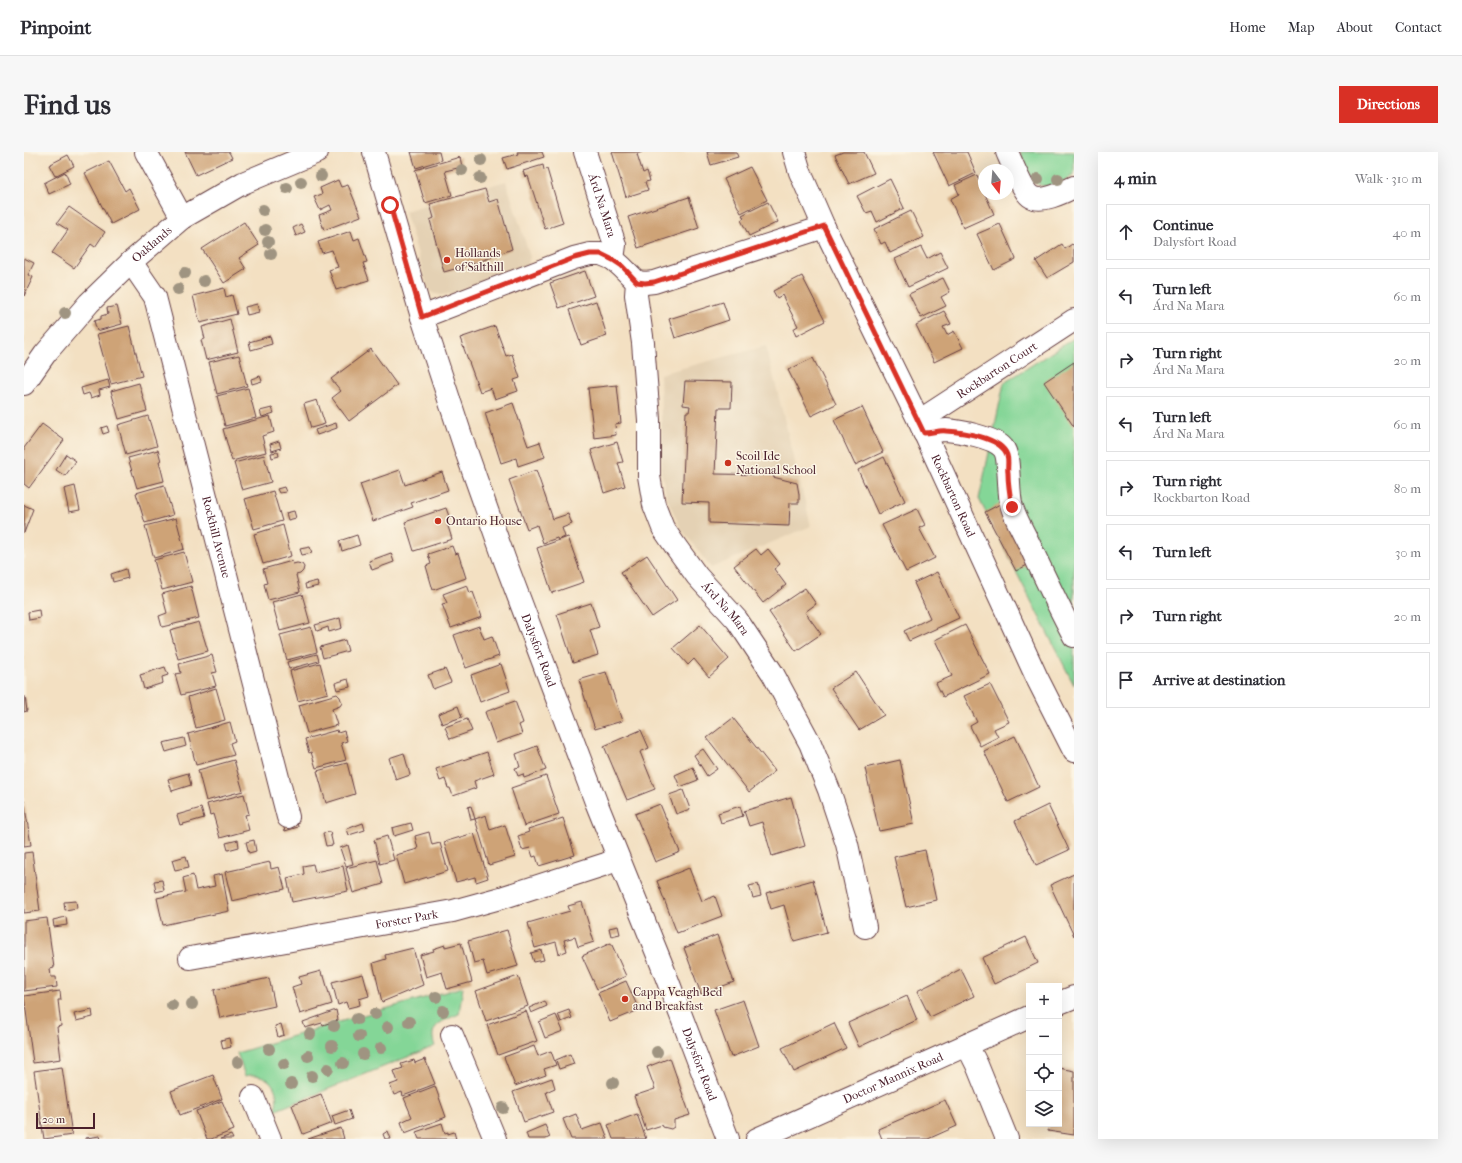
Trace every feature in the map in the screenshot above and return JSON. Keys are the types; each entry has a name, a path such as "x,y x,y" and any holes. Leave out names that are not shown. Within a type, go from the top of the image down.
{"street":[{"path":"146,152 182,218"},
{"name":"Oaklands","path":"24,384 45,354 89,303 132,262 182,218 244,183 317,152"},
{"name":"Dalysfort Road","path":"374,152 422,317 466,452 505,562 618,859 661,963 728,1139"},
{"name":"Árd Na Mara","path":"585,152 615,245 613,260"},
{"name":"Rockbarton Road","path":"794,152 800,172 824,226 922,427 1034,670 1074,751"},
{"path":"1007,152 1030,196 1044,198 1054,196 1074,187"},
{"path":"637,282 654,282 824,226"},
{"name":"Árd Na Mara","path":"422,317 574,258 590,254 601,254 613,260 622,266 637,282 636,295 643,343 649,420 649,476 654,505 663,528 676,547 697,576 737,620 773,674 810,743 829,790 847,844 865,927"},
{"name":"Rockhill Avenue","path":"132,262 155,297 288,817"},
{"name":"Rockbarton Court","path":"922,427 1074,320"},
{"path":"922,427 976,436 995,442 1003,447 1008,460 1008,483 1012,507 1054,598 1074,636"},
{"name":"Forster Park","path":"190,958 453,911 511,895 618,859"},
{"path":"1062,1002 1074,996"},
{"name":"Doctor Mannix Road","path":"757,1139 1026,1018"},
{"path":"452,1035 495,1139"},
{"path":"967,1045 977,1065 1007,1139"},
{"path":"253,1097 270,1139"}],"shaded area":[{"path":"506,181 530,257 527,266 450,294 441,295 433,293 428,288 405,211"},
{"name":"Scoil Ide National School","path":"766,346 811,526 711,568 680,527 667,498 661,471 660,374"}],"green space":[{"path":"1020,152 1074,152 1074,175 1066,180 1050,186 1040,185 1033,180"},
{"path":"1074,338 1074,685 979,499 1004,383"},
{"path":"463,987 459,1014 442,1022 435,1028 433,1039 435,1046 274,1111 276,1096 272,1083 260,1076 245,1076 237,1053"}],"building":[{"path":"185,152 229,152 232,158 196,175"},
{"path":"411,152 439,152 441,160 416,168"},
{"path":"517,152 542,152 544,157 507,169 503,158 518,154"},
{"path":"612,152 642,152 637,154 643,173 647,171 650,181 645,182 648,190 626,197"},
{"path":"707,152 736,152 738,157 711,165"},
{"path":"843,152 864,152 874,173 849,184 835,155"},
{"path":"933,152 967,152 976,173 949,186"},
{"path":"68,155 74,166 55,176 49,165"},
{"path":"460,157 462,167 445,171 452,195 425,203 415,170"},
{"path":"109,161 125,191 129,188 140,209 111,224 85,173"},
{"path":"543,165 544,170 547,169 563,223 545,229 528,176 525,177 523,171"},
{"path":"750,167 767,200 741,213 724,179"},
{"path":"65,172 70,184 49,194 44,183"},
{"path":"977,175 978,200 988,200 994,214 963,228 950,199 959,194 955,185"},
{"path":"890,179 904,208 877,222 872,211 866,213 857,196"},
{"path":"338,180 341,187 348,185 361,216 324,230 319,215 332,210 330,205 320,210 314,197 322,194 320,188"},
{"path":"485,189 489,202 498,199 512,249 476,263 444,272 430,220 434,218 430,204"},
{"path":"689,197 699,228 638,248 628,217"},
{"path":"768,202 778,222 749,236 741,220 744,218 742,215"},
{"path":"69,207 105,232 95,247 91,244 74,268 52,253 68,230 57,223"},
{"path":"911,211 924,237 890,253 885,242 881,244 874,229"},
{"path":"244,222 259,245 239,258 246,269 224,283 202,249"},
{"path":"301,224 305,232 296,236 293,228"},
{"path":"1000,224 1016,259 994,270 977,234"},
{"path":"351,231 354,240 359,238 367,262 363,263 369,280 336,290 329,270 338,267 332,250 322,253 318,242"},
{"path":"1062,244 1065,249 1072,244 1074,246 1074,262 1047,278 1036,261"},
{"path":"921,247 927,259 940,252 948,268 908,287 895,259"},
{"path":"24,258 34,263 28,275 33,277 24,296"},
{"path":"585,271 594,296 559,308 550,283"},
{"path":"802,276 825,321 796,336 793,329 798,326 782,295 777,298 773,291"},
{"path":"943,278 950,292 941,297 946,306 921,318 909,294"},
{"path":"224,288 226,297 232,295 237,314 200,323 193,296"},
{"path":"596,301 607,336 581,345 569,310"},
{"path":"723,302 729,320 675,338 669,319"},
{"path":"257,304 259,312 247,315 245,307"},
{"path":"117,306 122,324 97,331 94,321 101,319 101,316 108,314 107,308"},
{"path":"944,311 951,324 943,327 947,335 954,331 963,348 934,362 916,325"},
{"path":"230,319 238,352 206,360 201,340 205,339 202,327"},
{"path":"129,326 142,376 111,384 97,334"},
{"path":"495,326 506,356 512,354 520,378 514,380 518,391 495,399 491,388 480,392 460,338"},
{"path":"270,336 272,344 251,350 249,342"},
{"path":"371,349 397,385 349,421 332,398 341,391 331,379"},
{"path":"239,355 247,386 217,394 209,362"},
{"path":"813,358 836,404 811,416 788,370"},
{"path":"1074,362 1074,427 1044,382"},
{"path":"260,376 262,381 252,384 251,379"},
{"path":"108,380 110,387 99,390 100,395 91,398 89,393 83,395 81,388"},
{"path":"685,381 732,382 731,408 718,408 715,474 774,475 773,477 797,483 799,503 790,503 789,526 709,523 709,503 682,502 686,412 689,412 690,406 683,405"},
{"path":"139,383 147,411 119,419 111,391"},
{"path":"617,385 621,423 615,424 616,435 594,438 588,388"},
{"path":"248,388 256,418 225,426 217,396"},
{"path":"317,400 325,424 311,428 304,404"},
{"path":"513,403 528,446 540,442 545,457 518,466 516,458 501,463 485,413"},
{"path":"862,407 883,452 855,465 834,420"},
{"path":"272,408 274,413 262,417 260,411"},
{"path":"148,416 157,446 126,455 118,425"},
{"path":"270,416 274,432 262,436 266,452 232,461 223,429"},
{"path":"336,423 337,428 317,435 315,430"},
{"path":"42,424 64,440 29,488 24,484 24,448"},
{"path":"107,426 109,432 103,434 101,428"},
{"path":"279,441 281,448 272,451 270,444"},
{"path":"617,442 623,462 618,463 625,486 604,493 591,450"},
{"path":"158,450 164,481 137,488 128,458"},
{"path":"278,452 279,456 272,458 271,453"},
{"path":"66,454 76,461 65,476 56,470"},
{"path":"264,455 271,482 242,490 234,463"},
{"path":"884,457 905,501 878,514 858,470"},
{"path":"400,470 405,485 442,472 448,490 411,503 413,507 373,521 360,484"},
{"path":"536,470 553,519 568,514 572,524 562,528 565,537 558,540 557,538 543,543 537,525 527,529 509,480"},
{"path":"164,485 173,515 145,523 136,493"},
{"path":"75,486 80,510 69,512 64,489"},
{"path":"284,487 286,492 279,493 277,489"},
{"path":"273,491 282,521 254,529 245,499"},
{"path":"1002,503 1031,563 1016,571 985,512"},
{"path":"24,505 33,509 24,533"},
{"path":"446,508 450,519 446,520 452,539 414,551 405,522"},
{"path":"917,509 925,525 919,528 935,558 906,572 882,525"},
{"path":"294,511 296,518 288,520 286,513"},
{"path":"176,518 184,549 154,558 145,526"},
{"path":"283,525 291,556 263,564 254,534"},
{"path":"357,535 360,545 342,551 339,541"},
{"path":"568,537 584,582 552,593 537,548"},
{"path":"452,546 455,554 458,553 466,578 433,590 426,566 431,564 428,554"},
{"path":"310,547 312,553 302,555 300,549"},
{"path":"756,549 761,555 768,549 780,564 774,569 786,585 763,603 734,566"},
{"path":"184,552 192,582 162,590 154,560"},
{"path":"391,553 394,562 372,570 369,561"},
{"path":"647,555 677,600 652,617 621,572"},
{"path":"292,561 293,564 302,564 304,567 300,574 296,575 300,592 268,600 264,584 267,583 263,569"},
{"path":"126,569 128,578 113,582 111,574"},
{"path":"937,572 959,618 909,641 904,631 930,618 914,583"},
{"path":"317,581 318,586 306,589 305,584"},
{"path":"467,585 470,593 473,592 482,617 451,628 442,604 447,603 443,594"},
{"path":"191,586 199,618 162,627 159,616 167,613 162,594"},
{"path":"805,588 816,604 805,612 821,634 796,651 769,612"},
{"path":"302,594 310,623 280,631 272,602"},
{"path":"591,603 599,627 590,630 598,655 573,663 557,614"},
{"path":"39,610 40,618 29,620 28,612"},
{"path":"340,618 342,628 329,632 328,627 317,631 315,625"},
{"path":"199,622 208,651 178,659 170,630"},
{"path":"700,625 729,659 709,677 694,659 688,665 673,648"},
{"path":"965,625 990,674 943,697 936,683 952,676 935,640"},
{"path":"479,626 484,639 492,636 499,656 466,668 454,635"},
{"path":"311,627 317,652 287,660 280,635"},
{"path":"345,640 348,651 323,658 320,647"},
{"path":"317,654 319,661 289,669 287,662"},
{"path":"212,655 217,672 212,673 216,686 181,695 175,674 181,673 179,664"},
{"path":"320,663 328,693 298,701 290,671"},
{"path":"501,664 510,691 480,702 471,675"},
{"path":"165,667 168,675 162,677 163,683 144,689 140,675"},
{"path":"445,669 451,682 433,689 428,675"},
{"path":"606,672 622,721 595,729 579,680"},
{"path":"856,672 884,715 859,730 831,688"},
{"path":"348,679 350,687 337,690 335,683"},
{"path":"990,684 1009,722 994,729 998,737 980,746 970,726 977,722 964,696"},
{"path":"216,688 225,720 196,728 188,697"},
{"path":"337,694 342,703 340,706 332,709 337,725 307,733 299,705"},
{"path":"25,696 27,711 24,712 24,697"},
{"path":"515,701 523,723 519,725 522,734 496,743 485,712"},
{"path":"458,706 462,717 442,724 438,714"},
{"path":"733,718 775,771 749,792 707,738"},
{"path":"467,719 472,731 450,739 445,727"},
{"path":"230,722 235,741 230,743 234,755 196,765 188,734"},
{"path":"337,730 338,733 344,731 347,741 341,743 346,760 316,768 311,752 309,753 305,739"},
{"path":"641,730 649,748 640,752 655,789 627,800 604,746"},
{"path":"1015,736 1039,787 1008,802 984,751"},
{"path":"184,738 186,746 166,752 163,743"},
{"path":"537,746 546,770 524,778 523,774 518,776 515,768 520,767 516,754"},
{"path":"703,749 717,769 707,776 694,755"},
{"path":"487,752 494,774 474,781 476,788 453,796 445,779 440,781 436,769"},
{"path":"404,753 410,775 396,780 389,758"},
{"path":"234,760 243,791 206,801 198,770"},
{"path":"900,760 914,824 879,831 865,768"},
{"path":"347,763 355,794 326,803 317,771"},
{"path":"693,767 698,780 680,787 675,775"},
{"path":"188,773 191,785 172,791 168,779"},
{"path":"546,776 559,814 524,826 511,788"},
{"path":"683,790 690,809 676,814 669,795"},
{"path":"244,794 249,814 245,815 249,830 220,838 213,814 210,815 207,804"},
{"path":"791,797 805,846 772,856 762,822 749,826 744,811"},
{"path":"24,801 31,845 24,846"},
{"path":"660,804 680,852 655,862 635,814"},
{"path":"1048,805 1069,850 1036,865 1015,821"},
{"path":"471,806 475,819 471,820 468,807"},
{"path":"740,806 743,816 721,823 718,813"},
{"path":"201,808 204,818 180,825 177,815"},
{"path":"486,815 490,830 505,825 515,857 489,865 475,819"},
{"path":"563,818 575,855 539,866 536,856 533,857 530,848 522,850 518,836 529,832 528,829"},
{"path":"297,821 298,827 285,831 283,825"},
{"path":"363,823 365,830 349,835 347,829"},
{"path":"411,823 413,830 394,836 392,828"},
{"path":"330,832 333,845 326,846 323,833"},
{"path":"429,832 432,845 440,843 448,871 404,884 396,855 418,849 415,836"},
{"path":"474,833 488,878 476,882 475,877 456,882 444,842"},
{"path":"387,836 394,860 380,864 374,840"},
{"path":"238,840 239,847 228,850 226,843"},
{"path":"254,840 256,851 249,853 246,842"},
{"path":"348,845 353,864 346,866 340,848"},
{"path":"925,850 936,900 906,907 894,857"},
{"path":"32,852 40,911 24,913 24,853"},
{"path":"186,856 189,867 175,870 172,860"},
{"path":"377,860 383,884 353,893 346,868"},
{"path":"270,862 271,869 279,867 285,889 232,901 225,872"},
{"path":"313,864 315,872 343,866 348,891 292,902 287,878 304,874 303,866"},
{"path":"689,868 702,901 715,896 722,916 677,933 657,881"},
{"path":"222,874 229,911 163,925 157,898 186,892 183,878 193,875 196,890 215,886 213,876"},
{"path":"1074,874 1074,936 1050,885"},
{"path":"162,880 164,890 156,892 154,881"},
{"path":"813,880 827,932 794,941 784,905 771,909 766,893"},
{"path":"758,884 761,896 753,898 749,886"},
{"path":"76,901 77,908 65,910 64,902"},
{"path":"582,902 594,942 578,947 575,937 564,940 567,951 559,954 556,942 535,948 528,923 570,911 568,906"},
{"path":"66,917 67,925 54,927 53,920"},
{"path":"47,918 54,968 50,969 51,977 56,977 57,987 24,991 24,921"},
{"path":"618,926 620,934 611,936 609,928"},
{"path":"507,930 518,966 487,975 483,961 474,963 468,941"},
{"path":"717,935 734,982 701,994 684,948"},
{"path":"1026,937 1038,963 994,984 982,958"},
{"path":"461,943 472,982 447,989 442,972 426,977 420,955 434,951 433,949 445,945 445,947"},
{"path":"611,943 626,976 597,989 582,956"},
{"path":"413,948 423,985 382,1002 373,963 386,959 385,955"},
{"path":"541,950 544,960 534,962 531,953"},
{"path":"961,969 974,996 930,1017 917,991"},
{"path":"321,971 322,976 324,976 332,1004 300,1014 292,987 301,984 299,977"},
{"path":"363,974 369,996 359,999 360,1005 348,1008 346,1002 338,1005 332,982"},
{"path":"518,976 528,1006 486,1021 476,991"},
{"path":"269,978 275,1006 220,1018 214,990"},
{"path":"626,981 639,1010 610,1022 598,993"},
{"path":"60,991 61,1000 58,1000 61,1026 57,1027 61,1059 33,1063 24,996"},
{"path":"907,996 917,1020 859,1047 848,1023"},
{"path":"743,1000 759,1046 731,1057 714,1010"},
{"path":"545,1001 547,1006 531,1013 529,1008"},
{"path":"92,1010 93,1017 76,1021 74,1014"},
{"path":"336,1010 338,1020 323,1025 322,1023 305,1028 303,1022"},
{"path":"569,1010 572,1018 561,1022 558,1014"},
{"path":"526,1011 537,1041 498,1055 487,1025"},
{"path":"556,1015 563,1031 545,1038 539,1022"},
{"path":"834,1023 846,1048 794,1072 782,1048"},
{"path":"281,1024 284,1035 278,1037 275,1026"},
{"path":"229,1038 231,1047 223,1049 221,1040"},
{"path":"534,1046 538,1056 551,1051 556,1065 544,1069 546,1075 515,1086 504,1057"},
{"path":"570,1054 574,1064 559,1069 556,1060"},
{"path":"670,1058 690,1115 674,1120 674,1127 671,1129 663,1127 662,1125 646,1130 634,1096 655,1089 647,1067"},
{"path":"425,1059 435,1084 403,1096 402,1092 394,1095 390,1085 398,1082 394,1071 403,1068 401,1064 414,1060 415,1063"},
{"path":"62,1067 72,1135 44,1139 34,1071"},
{"path":"1062,1069 1074,1071 1074,1135 1048,1131 1049,1127 1062,1127"},
{"path":"213,1075 222,1099 180,1115 171,1091"},
{"path":"552,1078 555,1088 546,1092 553,1112 524,1122 513,1092"},
{"path":"435,1086 446,1117 405,1133 401,1122 412,1117 404,1098"},
{"path":"321,1094 332,1123 303,1134 292,1105"},
{"path":"945,1100 957,1126 928,1139 882,1139 878,1129"},
{"path":"222,1101 234,1130 211,1139 207,1139 196,1111"},
{"path":"349,1110 352,1119 335,1125 332,1116"},
{"path":"576,1114 582,1130 602,1123 608,1139 571,1139 563,1119"},
{"path":"637,1114 646,1139 613,1139 608,1125"},
{"path":"442,1123 445,1133 448,1132 448,1134 454,1132 456,1139 419,1139 416,1132"},
{"path":"545,1125 550,1137 546,1139 528,1139 526,1133"},
{"path":"341,1128 344,1139 308,1139"},
{"path":"388,1131 391,1139 385,1139 383,1134"},
{"path":"231,1135 233,1139 220,1139"},
{"path":"100,1136 101,1139 85,1139 85,1138"}],"place":[{"name":"Hollands of Salthill","path":"447,260"},
{"name":"Scoil Ide National School","path":"728,463"},
{"name":"Ontario House","path":"438,521"},
{"name":"Cappa Veagh Bed and Breakfast","path":"625,999"}],"route":[{"path":"390,205 422,317 574,258 590,254 601,254 608,257 622,266 637,282 654,282 774,244 824,226 924,433 945,430 976,436 995,442 1003,447 1008,460 1007,471 1012,507"}]}
